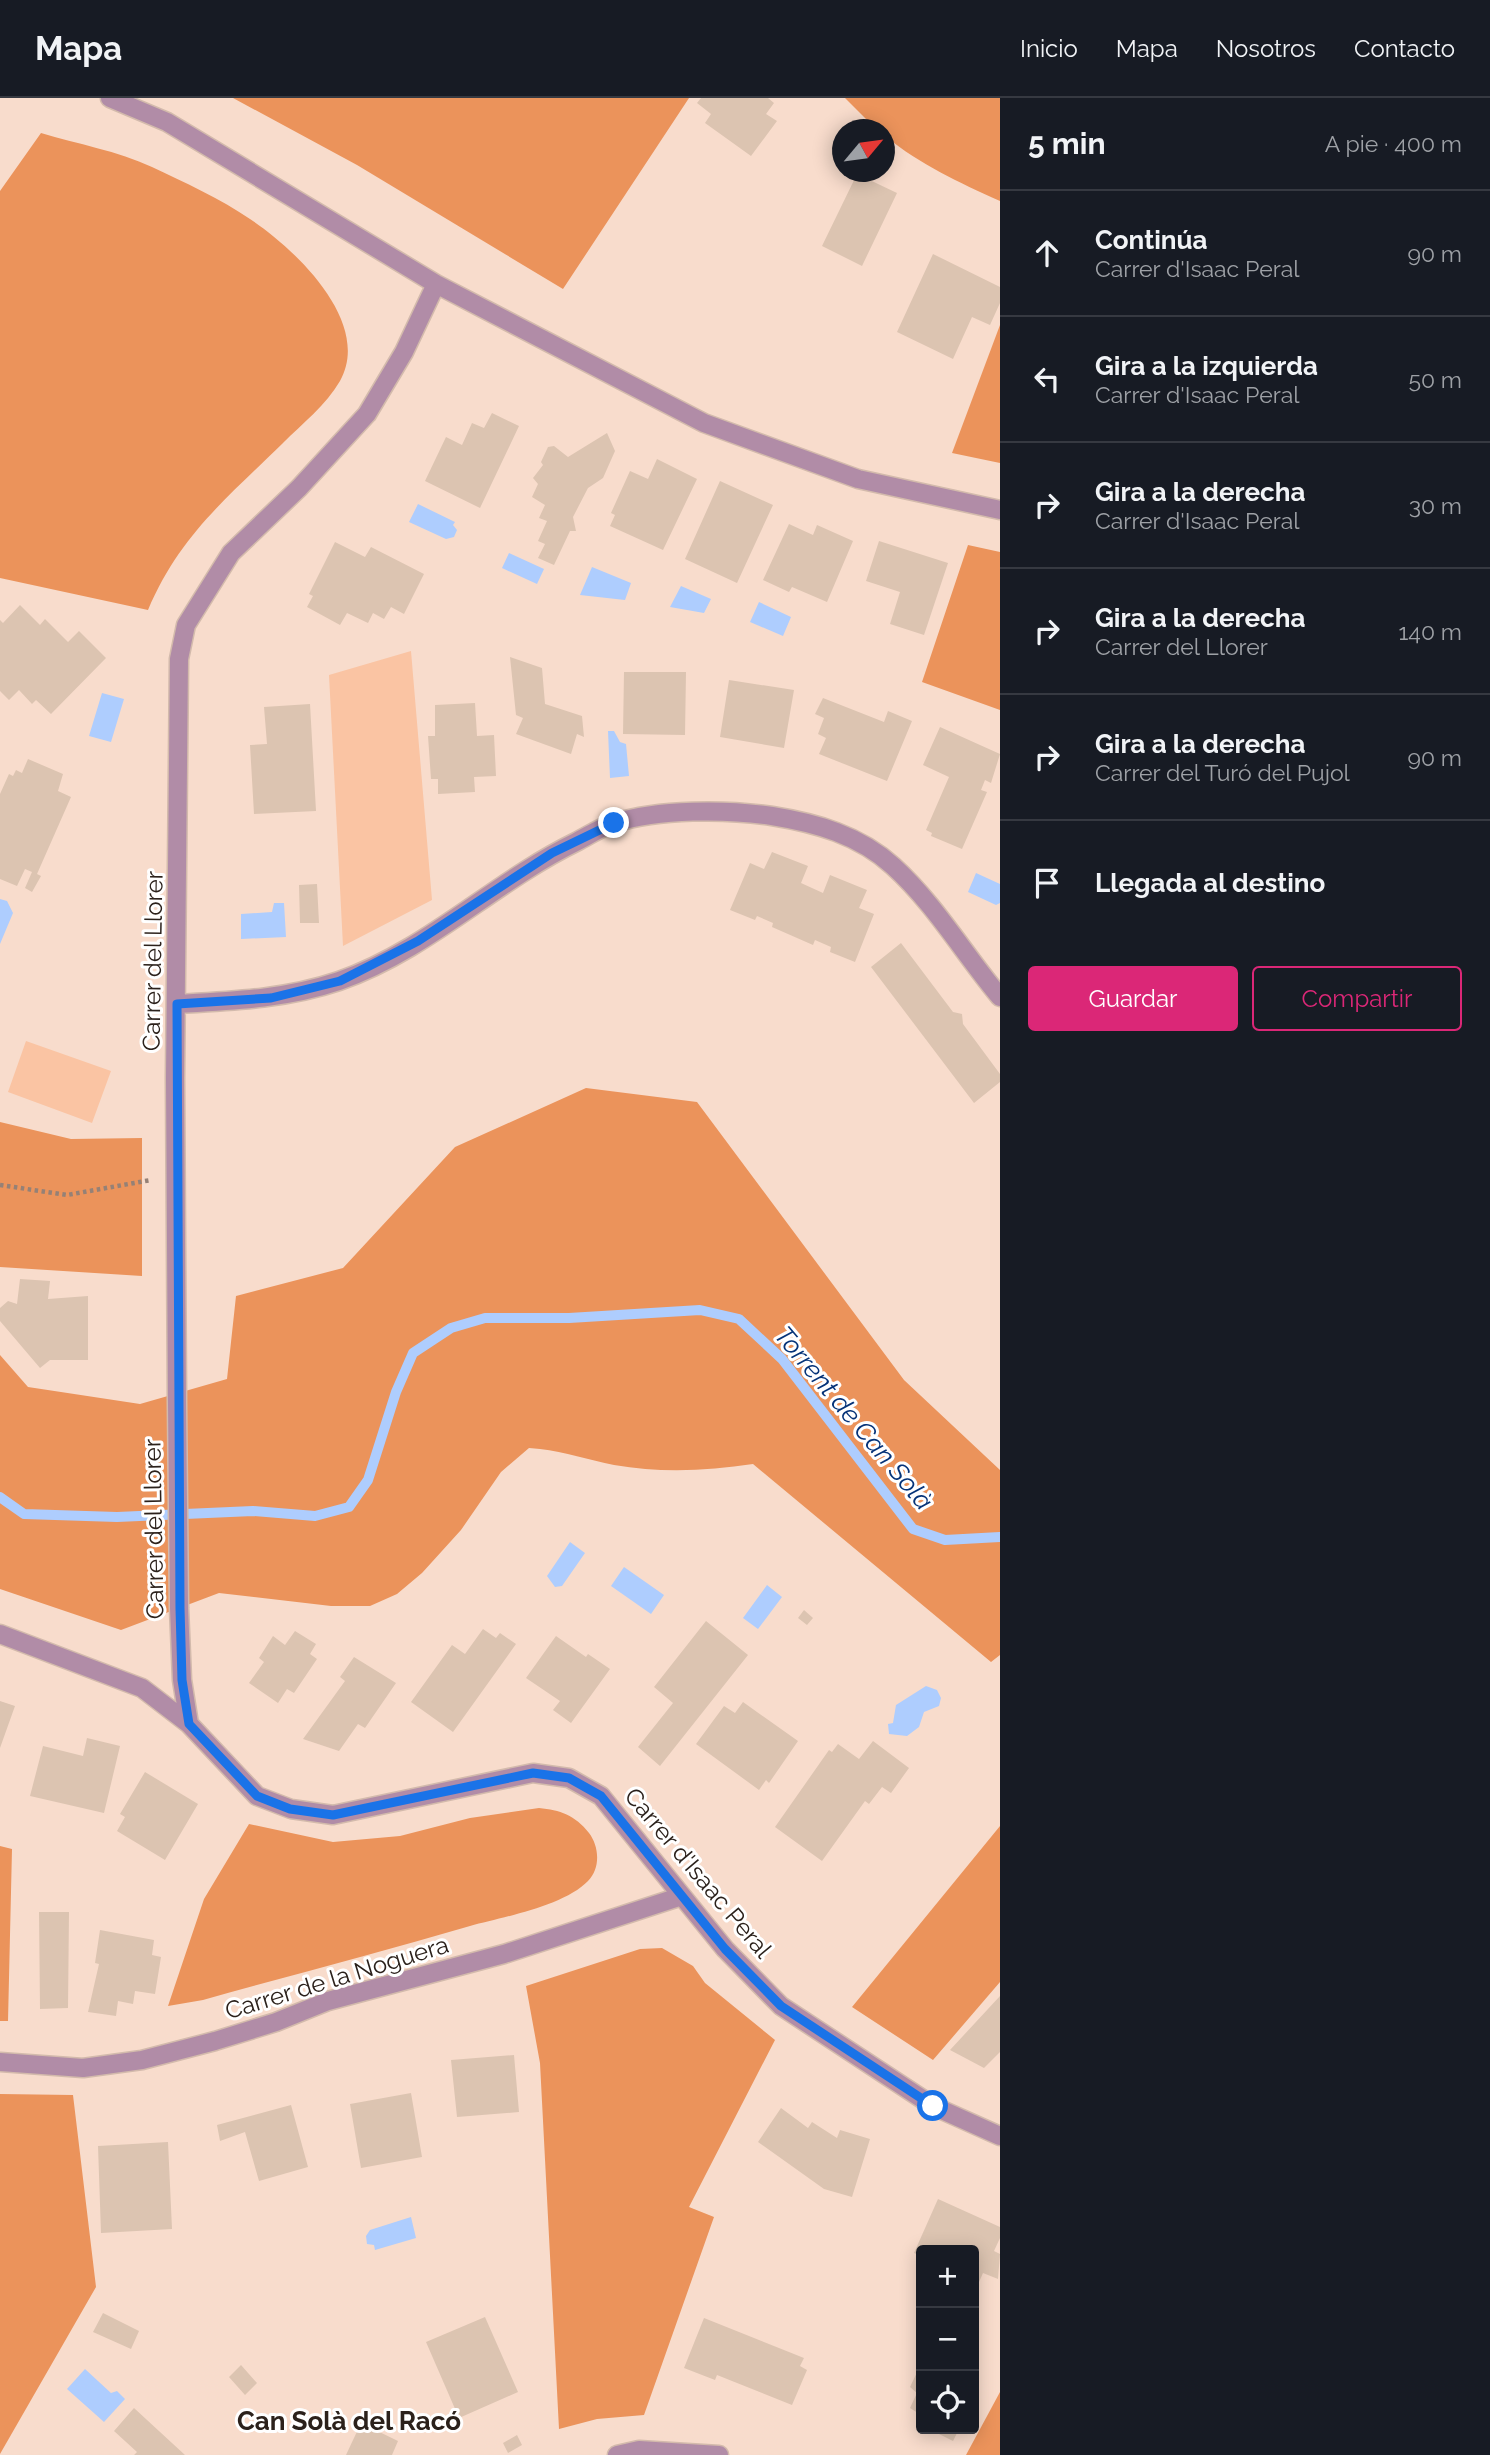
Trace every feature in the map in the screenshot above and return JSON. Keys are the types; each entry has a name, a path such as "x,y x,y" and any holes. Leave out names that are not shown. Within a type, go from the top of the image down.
{"street":[{"path":"110,98 166,122 436,284 704,423 858,479 1000,509"},
{"name":"Carrer del Llorer","path":"189,1724 182,1680 177,1403 180,659 186,625 231,554 299,488 367,414 404,352 436,284"},
{"path":"177,1004 271,998 340,981 418,941 552,853 614,823 692,812 726,811 783,818 833,829 865,846 892,865 925,901 1000,997"},
{"name":"Carrer d'Isaac Peral","path":"0,1634 142,1688 189,1724 257,1796 301,1811 333,1815 533,1773 569,1778 601,1796 725,1949 781,2006 922,2099 1000,2136"},
{"name":"Carrer de la Noguera","path":"0,2062 83,2068 142,2060 276,2022 328,2001 504,1954 682,1896"},
{"path":"617,2455 639,2450 719,2455"}],"path":[{"path":"0,1185 67,1195 113,1189 176,1175"}],"shaded area":[{"path":"233,98 689,98 563,289 357,165"},
{"path":"845,98 1000,98 1000,201 955,180 895,143 895,119 866,119"},
{"path":"41,133 139,161 202,191 250,219 307,267 338,311 346,335 347,358 340,381 334,390 206,519 175,560 148,610 0,578 0,191"},
{"path":"1000,325 1000,463 952,453"},
{"path":"968,545 1000,552 1000,710 922,682"},
{"path":"411,651 432,900 343,946 329,675"},
{"path":"26,1041 111,1071 92,1123 8,1092"},
{"path":"586,1088 697,1102 904,1380 1000,1470 1000,1655 991,1662 753,1464 701,1470 649,1469 529,1448 501,1472 461,1530 422,1573 397,1594 370,1606 331,1606 219,1593 121,1630 0,1589 0,1355 28,1387 140,1404 227,1379 236,1296 343,1268 455,1147"},
{"path":"0,1122 71,1139 142,1138 142,1276 0,1267"},
{"path":"539,1808 554,1810 573,1818 584,1827 595,1844 597,1864 592,1876 577,1890 564,1897 516,1914 203,2000 168,2006 204,1899 249,1824 333,1842 400,1836 470,1818"},
{"path":"1000,1826 1000,1982 933,2060 852,2007"},
{"path":"0,1846 12,1849 8,2021 0,2021"},
{"path":"662,1948 693,1966 705,1983 775,2040 689,2207 714,2217 644,2415 597,2419 559,2429 540,2063 526,1986 640,1949"},
{"path":"0,2094 73,2095 96,2287 0,2454"},
{"path":"1000,2392 1000,2455 966,2455"}],"water":[{"path":"418,504 455,522 453,525 457,530 454,537 446,539 409,522"},
{"path":"509,553 544,569 537,584 502,568"},
{"path":"592,567 631,583 625,600 580,595"},
{"path":"681,586 711,599 704,613 670,607"},
{"path":"759,602 791,617 783,636 750,622"},
{"path":"102,693 124,699 111,742 89,736"},
{"path":"608,731 614,731 620,742 626,744 629,776 610,778"},
{"path":"976,873 1000,884 1000,903 996,905 968,892"},
{"path":"0,899 7,901 13,913 0,944"},
{"path":"274,903 284,903 286,937 241,939 241,914 272,912"},
{"path":"570,1542 585,1553 562,1586 555,1587 547,1576"},
{"path":"624,1567 664,1595 651,1614 611,1586"},
{"path":"767,1585 782,1597 758,1629 743,1618"},
{"path":"926,1686 937,1690 941,1698 939,1706 924,1712 919,1727 907,1736 889,1734 888,1724 893,1723 896,1705"},
{"path":"411,2217 416,2238 375,2250 374,2245 367,2244 366,2236 370,2230"},
{"path":"85,2369 111,2393 117,2391 125,2399 104,2422 67,2389"}],"building":[{"path":"701,98 768,98 774,103 766,114 777,121 751,156 705,123 711,114 697,103"},
{"path":"853,182 874,182 897,193 862,266 822,246"},
{"path":"933,254 1000,287 1000,303 990,325 972,317 953,359 897,332"},
{"path":"492,413 519,426 480,508 425,481 446,437 462,445 472,423 484,428"},
{"path":"607,433 615,451 603,478 588,488 573,517 576,531 570,531 554,565 538,558 545,544 538,541 547,521 539,518 545,505 532,497 538,484 533,478 543,465 541,462 548,447 554,446 568,457"},
{"path":"657,459 697,479 663,550 610,526 615,515 611,513 630,471 648,479"},
{"path":"720,481 773,505 737,583 685,559"},
{"path":"789,524 813,535 817,525 853,541 827,602 792,587 789,592 763,580"},
{"path":"879,541 948,563 924,635 890,624 900,592 866,581"},
{"path":"335,542 365,557 371,547 424,574 404,614 391,607 384,619 373,613 368,623 347,613 340,625 307,607 313,596 309,594"},
{"path":"20,605 40,625 45,619 68,642 79,631 106,658 51,714 36,700 32,704 19,690 9,700 0,691 0,620 3,623"},
{"path":"510,657 542,668 545,704 582,716 584,737 577,734 571,754 516,734 523,718 516,715"},
{"path":"624,672 686,672 685,735 623,734"},
{"path":"729,680 794,690 784,748 720,737"},
{"path":"823,698 884,722 888,711 912,721 887,781 819,754 826,738 818,734 824,718 815,714"},
{"path":"475,703 477,736 494,735 496,776 474,777 475,792 438,794 438,779 431,779 428,736 435,736 435,705"},
{"path":"310,704 316,811 254,814 250,745 267,744 264,707"},
{"path":"940,727 1000,754 991,783 985,780 981,790 987,792 962,849 931,836 932,833 926,830 949,777 923,765"},
{"path":"28,759 63,774 58,791 71,797 37,874 41,876 32,892 25,888 32,872 25,869 17,886 0,879 0,794 9,774 13,776 16,770 22,773"},
{"path":"772,852 808,866 801,883 823,893 830,875 867,890 859,908 874,914 855,962 830,952 831,947 815,940 813,945 772,927 773,923 757,916 755,920 730,910 750,863 764,869"},
{"path":"317,884 319,923 300,923 299,885"},
{"path":"901,943 953,1012 962,1014 963,1024 1000,1074 1000,1082 974,1103 871,967"},
{"path":"20,1279 50,1281 48,1299 88,1296 88,1360 50,1360 40,1368 0,1321 0,1308 8,1301 17,1304"},
{"path":"804,1610 813,1618 807,1625 798,1618"},
{"path":"706,1621 748,1655 660,1766 638,1747 673,1703 654,1687"},
{"path":"483,1629 496,1638 500,1633 516,1644 453,1732 411,1702 452,1645 465,1654"},
{"path":"295,1631 316,1644 310,1654 317,1659 294,1693 287,1689 278,1703 249,1683 264,1662 259,1658 273,1636 285,1645"},
{"path":"556,1636 586,1657 588,1654 610,1669 571,1723 553,1710 560,1701 526,1678"},
{"path":"354,1657 396,1683 365,1728 358,1724 339,1751 303,1739 345,1681 340,1677"},
{"path":"0,1701 15,1706 0,1748"},
{"path":"743,1702 798,1741 769,1783 766,1780 759,1790 696,1744 724,1706 735,1713"},
{"path":"87,1738 120,1746 104,1813 30,1796 43,1746 83,1756"},
{"path":"873,1741 909,1768 891,1793 882,1787 869,1804 865,1801 822,1861 775,1827 829,1750 832,1752 838,1744 859,1759"},
{"path":"145,1772 198,1804 165,1860 117,1831 125,1817 120,1814"},
{"path":"39,1912 69,1912 68,2008 40,2009"},
{"path":"100,1930 154,1940 152,1955 161,1957 155,1994 135,1991 133,2004 118,2001 116,2016 88,2012 99,1964 95,1963"},
{"path":"1000,1996 1000,2052 984,2068 950,2050"},
{"path":"514,2055 519,2112 457,2117 451,2060"},
{"path":"411,2093 422,2157 361,2168 350,2104"},
{"path":"291,2105 308,2167 259,2181 245,2132 220,2141 217,2125"},
{"path":"781,2108 808,2128 812,2122 837,2138 840,2130 870,2139 852,2197 824,2189 758,2142"},
{"path":"168,2142 172,2229 101,2233 98,2146"},
{"path":"938,2199 1000,2227 1000,2238 994,2251 1000,2254 998,2279 983,2273 979,2282 979,2245 918,2245"},
{"path":"103,2313 139,2331 131,2349 93,2332"},
{"path":"485,2317 518,2392 459,2418 426,2342"},
{"path":"704,2318 804,2358 800,2366 807,2370 792,2405 717,2375 715,2380 684,2368"},
{"path":"241,2365 257,2383 245,2395 229,2377"},
{"path":"916,2374 916,2392 910,2387"},
{"path":"916,2395 916,2412 910,2408"},
{"path":"134,2408 185,2455 134,2455 137,2452 114,2431"},
{"path":"361,2423 398,2441 392,2455 346,2455"},
{"path":"939,2434 956,2434 953,2441"},
{"path":"517,2435 522,2445 508,2453 503,2443"}],"waterway":[{"name":"Torrent de Can Solà","path":"0,1497 24,1514 117,1517 253,1511 315,1516 349,1507 368,1480 396,1392 413,1353 451,1328 485,1318 569,1318 700,1310 739,1319 782,1359 913,1529 945,1540 1000,1537"}],"district":[{"name":"Can Solà del Racó","path":"349,2421"}],"route":[{"path":"614,823 552,853 418,941 340,981 271,998 177,1004 175,1078 180,1608 182,1680 189,1724 257,1796 290,1809 333,1815 382,1807 533,1773 569,1778 601,1796 641,1842 725,1949 781,2006 889,2080 933,2106"}]}
